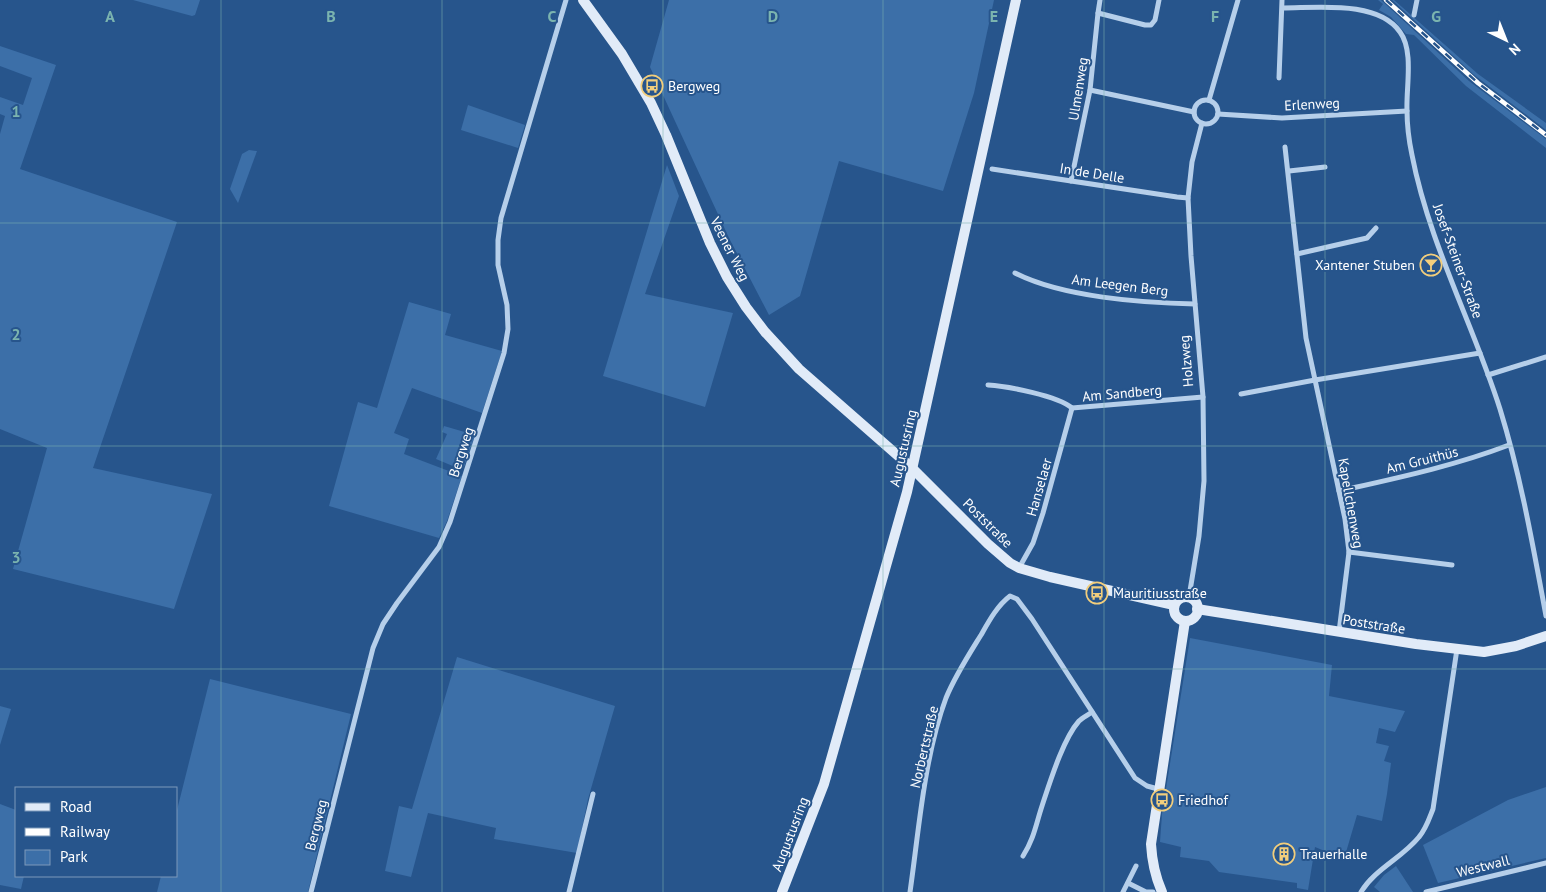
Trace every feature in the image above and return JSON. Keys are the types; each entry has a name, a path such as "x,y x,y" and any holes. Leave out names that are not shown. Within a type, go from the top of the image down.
{"main road":[{"name":"Veener Weg","path":"583,0 622,54 651,103 666,135 712,249 746,307 765,332 799,369 912,468"},
{"name":"Augustusring","path":"782,892 824,784 912,468 1016,0"},
{"name":"Poststraße","path":"912,468 1002,558 1019,568 1050,577 1174,605"},
{"path":"1183,597 1189,597 1198,608 1196,615 1191,619 1185,620 1176,615 1174,605 1183,597"},
{"name":"Poststraße","path":"1198,608 1339,632 1484,652 1516,646 1546,636"},
{"path":"1162,892 1156,878 1151,853 1158,789 1185,620"}],"street":[{"name":"Bergweg","path":"311,892 373,648 383,624 396,603 439,547 450,522 504,353 508,329 507,305 498,265 498,240 501,218 566,0"},
{"name":"Ulmenweg","path":"1071,181 1090,90 1100,0"},
{"path":"1098,13 1145,26 1151,25 1155,20 1159,0"},
{"path":"1209,100 1238,0"},
{"path":"1280,78 1282,0"},
{"path":"1414,15 1417,0"},
{"name":"Josef-Steiner-Straße","path":"1283,8 1357,9 1378,14 1392,23 1403,37 1408,71 1406,111 1416,178 1441,252 1500,410 1525,504 1546,616"},
{"path":"1090,90 1194,112"},
{"path":"1209,100 1218,108 1218,114 1215,120 1208,124 1202,123 1194,112 1196,105 1202,101 1209,100"},
{"name":"Erlenweg","path":"1218,114 1282,118 1406,111"},
{"name":"Holzweg","path":"1189,597 1199,536 1204,481 1203,396 1188,198 1192,162 1202,123"},
{"name":"Kapellchenweg","path":"1286,147 1306,338 1345,519 1349,552 1339,632"},
{"path":"1289,171 1325,167"},
{"name":"In de Delle","path":"992,168 1188,198"},
{"path":"1297,254 1367,238 1376,228"},
{"name":"Am Leegen Berg","path":"1015,273 1027,279 1100,296 1195,304"},
{"path":"1240,394 1480,353"},
{"path":"1488,375 1546,357"},
{"name":"Am Sandberg","path":"988,386 1003,386 1050,398 1068,404 1072,408 1203,396"},
{"name":"Hanselaer","path":"1019,568 1033,543 1043,513 1072,408"},
{"name":"Am Gruithüs","path":"1339,491 1436,469 1478,457 1509,445"},
{"path":"1349,552 1452,565"},
{"name":"Norbertstraße","path":"910,892 930,755 947,698 966,659 998,608 1010,596 1016,599 1032,619 1092,712"},
{"path":"1361,892 1376,874 1417,839 1425,828 1434,809 1457,649"},
{"path":"1023,856 1032,843 1042,806 1058,761 1080,721 1092,712 1135,778 1147,786 1158,789"},
{"path":"569,892 593,794"},
{"name":"Westwall","path":"1426,892 1546,862"},
{"path":"1122,892 1136,866"},
{"path":"1128,883 1146,892 1153,892"}],"green space":[{"path":"133,0 200,0 195,15 192,16"},
{"path":"669,0 994,0 974,93 943,191 839,161 800,296 769,315 729,238 650,67"},
{"path":"1378,0 1381,0 1469,81 1546,139 1546,148 1466,86 1414,35 1406,34 1391,17 1379,10 1383,4"},
{"path":"1392,0 1478,74 1546,123 1546,130 1473,74"},
{"path":"0,46 56,65 20,169 177,222 93,468 212,494 174,609 13,569 47,448 0,429 0,134 5,116 0,114 0,97 23,105 32,78 0,66"},
{"path":"468,105 525,125 518,148 461,130"},
{"path":"249,150 257,151 238,203 230,189 242,154"},
{"path":"667,165 679,196 645,294 733,313 705,407 603,376"},
{"path":"409,302 451,314 445,335 502,351 482,413 412,388 394,433 409,439 404,454 462,476 447,521 439,538 329,506 358,402 377,408"},
{"path":"444,426 475,435 464,467 460,469 436,459 447,434 442,432"},
{"path":"1190,638 1332,665 1329,696 1405,711 1395,732 1379,728 1376,743 1389,746 1384,761 1391,763 1382,821 1357,815 1344,859 1315,847 1308,890 1297,888 1297,883 1219,872 1209,861 1180,857 1181,847 1160,842 1162,814"},
{"path":"457,657 615,706 588,799 577,853 494,839 496,828 428,813 411,877 385,871 399,806 412,809"},
{"path":"210,679 351,714 308,892 157,892 161,877 178,877 178,806"},
{"path":"0,706 11,709 0,745"},
{"path":"1546,787 1546,858 1438,883 1423,845 1508,800"},
{"path":"0,804 15,810 15,877 24,877 21,889 0,885"},
{"path":"1396,866 1413,892 1380,892 1374,887 1384,875"}],"railway":[{"path":"1386,0 1478,83 1546,135"}],"place":[{"name":"Bergweg","path":"652,86"},
{"name":"Xantener Stuben","path":"1431,265"},
{"name":"Mauritiusstraße","path":"1097,593"},
{"name":"Friedhof","path":"1162,800"},
{"name":"Trauerhalle","path":"1284,854"}]}
